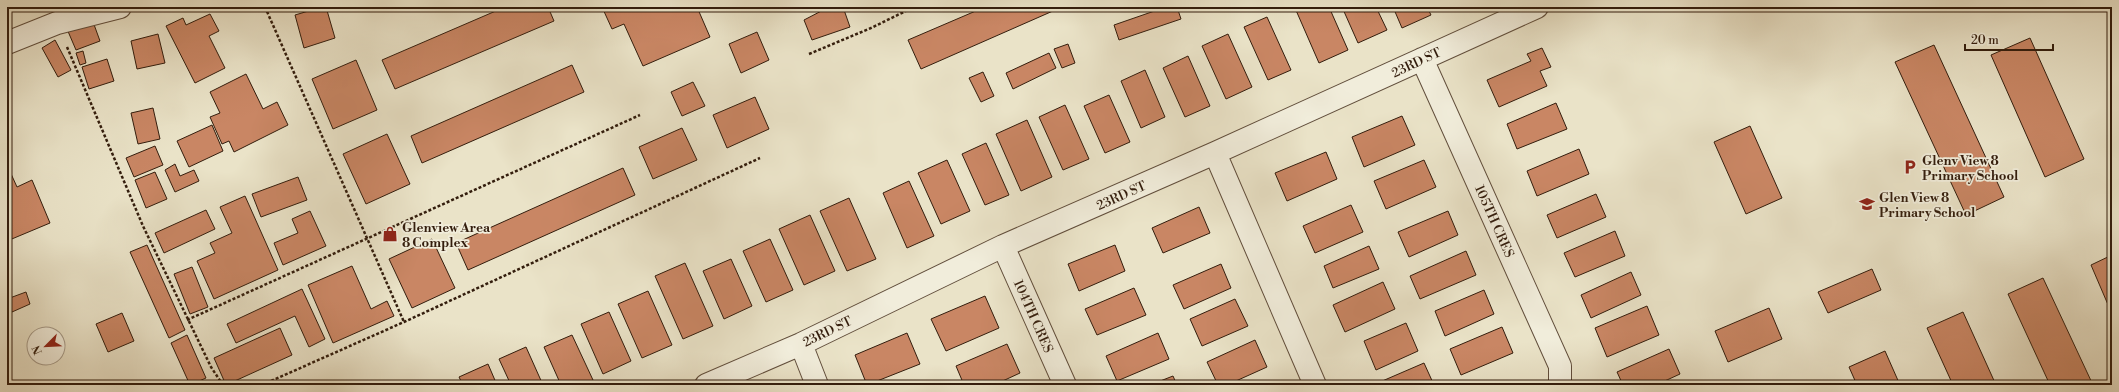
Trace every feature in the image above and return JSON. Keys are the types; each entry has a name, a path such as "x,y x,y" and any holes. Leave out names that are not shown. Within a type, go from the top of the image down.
{"street":[{"path":"7,43 57,23 120,7"},
{"name":"23RD ST","path":"706,385 801,344 1003,246 1215,153 1537,7"},
{"name":"105TH CRES","path":"1422,59 1560,366 1560,385"},
{"path":"1215,153 1315,385"},
{"name":"104TH CRES","path":"1003,246 1065,385"},
{"path":"801,344 817,385"}],"path":[{"path":"265,7 404,322"},
{"path":"809,54 871,28 914,7"},
{"path":"57,23 143,226 211,367 223,385"},
{"path":"188,320 640,115"},
{"path":"262,385 404,322 760,158"}],"building":[{"path":"326,7 335,38 304,48 295,15"},
{"path":"505,7 548,7 554,21 395,89 382,60"},
{"path":"602,7 681,7 682,9 697,7 710,37 643,66 624,24 612,29"},
{"path":"829,7 843,7 850,27 812,40 804,20"},
{"path":"985,7 1062,7 921,69 908,40"},
{"path":"1166,7 1177,7 1181,19 1119,40 1114,25"},
{"path":"1329,7 1348,50 1319,63 1295,8"},
{"path":"1342,7 1376,7 1387,30 1358,43"},
{"path":"1393,7 1427,7 1431,15 1402,28"},
{"path":"210,14 219,31 209,36 225,68 195,83 166,26 183,18 186,25"},
{"path":"1267,17 1291,70 1268,80 1244,27"},
{"path":"92,19 100,41 76,50 67,29"},
{"path":"757,32 769,60 741,73 729,44"},
{"path":"158,34 165,63 137,69 131,41"},
{"path":"1228,34 1252,87 1226,99 1202,46"},
{"path":"2030,38 2084,159 2045,177 1991,55"},
{"path":"55,40 71,70 58,77 42,48"},
{"path":"1068,44 1075,63 1062,68 1054,49"},
{"path":"1934,45 2004,197 1966,215 1895,62"},
{"path":"1542,48 1551,67 1540,71 1547,86 1499,107 1487,80 1531,61 1527,54"},
{"path":"83,51 86,63 80,65 76,53"},
{"path":"1049,53 1056,68 1013,89 1006,73"},
{"path":"1188,56 1210,106 1185,117 1163,68"},
{"path":"107,59 114,81 89,89 82,67"},
{"path":"356,60 377,110 333,129 312,79"},
{"path":"572,65 584,92 422,163 411,136"},
{"path":"1145,70 1165,117 1141,128 1121,81"},
{"path":"983,72 994,96 981,102 969,78"},
{"path":"246,74 263,109 277,102 288,125 234,152 229,141 222,144 210,117 220,113 210,92"},
{"path":"693,82 705,106 682,116 671,92"},
{"path":"1109,95 1130,142 1105,153 1084,106"},
{"path":"755,97 769,129 727,148 713,115"},
{"path":"1556,103 1567,129 1517,149 1507,124"},
{"path":"1065,105 1089,159 1063,170 1039,117"},
{"path":"153,108 160,139 138,144 131,113"},
{"path":"1402,116 1415,145 1364,167 1352,137"},
{"path":"1027,120 1052,177 1021,191 996,134"},
{"path":"212,125 223,151 189,167 177,141"},
{"path":"1750,126 1782,198 1746,214 1714,142"},
{"path":"682,128 697,160 653,179 639,147"},
{"path":"387,134 410,184 366,204 343,154"},
{"path":"986,143 1009,195 985,205 962,154"},
{"path":"155,146 163,165 134,177 126,158"},
{"path":"1579,149 1589,174 1537,196 1527,171"},
{"path":"1326,152 1337,179 1287,201 1275,173"},
{"path":"947,160 970,211 941,224 918,173"},
{"path":"1424,160 1436,187 1386,209 1374,181"},
{"path":"175,164 180,176 194,170 199,181 175,192 165,170"},
{"path":"7,165 17,187 32,180 50,223 7,241"},
{"path":"623,168 635,195 468,270 456,243"},
{"path":"155,172 167,199 146,208 135,180"},
{"path":"298,177 307,200 261,217 252,194"},
{"path":"909,181 934,236 907,248 883,193"},
{"path":"1596,194 1606,217 1557,238 1547,215"},
{"path":"245,196 278,270 214,299 197,261 215,253 210,243 232,233 220,207"},
{"path":"849,198 876,259 847,271 820,211"},
{"path":"1351,205 1363,232 1315,253 1303,226"},
{"path":"1199,207 1210,233 1163,253 1152,228"},
{"path":"206,210 215,229 164,253 155,233"},
{"path":"310,211 326,246 283,265 274,243 298,233 292,219"},
{"path":"1448,211 1458,235 1409,257 1398,232"},
{"path":"810,215 835,271 804,285 779,229"},
{"path":"1615,231 1625,256 1575,277 1564,253"},
{"path":"432,239 455,288 412,308 389,259"},
{"path":"770,239 793,290 766,302 743,251"},
{"path":"147,245 185,330 169,338 130,252"},
{"path":"1115,245 1125,271 1079,291 1068,264"},
{"path":"1369,246 1379,269 1333,288 1324,266"},
{"path":"1466,251 1476,275 1420,299 1410,276"},
{"path":"2112,255 2112,314 2091,265"},
{"path":"731,259 752,306 724,319 703,271"},
{"path":"685,263 713,326 683,339 655,276"},
{"path":"1221,264 1231,288 1184,309 1173,285"},
{"path":"352,266 371,309 387,301 394,316 333,343 308,285"},
{"path":"192,267 208,307 190,314 174,274"},
{"path":"1872,269 1881,290 1828,313 1818,292"},
{"path":"1631,272 1641,295 1591,318 1581,295"},
{"path":"2043,278 2093,385 2050,385 2008,294"},
{"path":"1383,282 1395,309 1345,332 1333,305"},
{"path":"1134,288 1146,315 1097,335 1085,309"},
{"path":"302,289 325,339 309,347 295,316 236,343 227,324"},
{"path":"1484,290 1494,314 1445,336 1435,311"},
{"path":"648,291 672,345 642,358 618,304"},
{"path":"26,292 30,304 12,312 7,299"},
{"path":"985,296 999,328 946,351 931,319"},
{"path":"1235,299 1248,326 1202,346 1190,319"},
{"path":"1647,306 1659,335 1607,357 1595,328"},
{"path":"1769,308 1782,339 1728,362 1715,331"},
{"path":"609,312 631,361 603,374 581,324"},
{"path":"1963,312 1996,385 1953,385 1927,328"},
{"path":"122,313 134,341 108,352 96,324"},
{"path":"1406,323 1418,351 1376,370 1364,341"},
{"path":"1502,327 1513,353 1461,375 1450,349"},
{"path":"280,328 292,355 226,385 214,358"},
{"path":"907,333 920,364 867,385 855,355"},
{"path":"1158,333 1169,359 1117,381 1106,356"},
{"path":"187,335 206,378 190,385 171,343"},
{"path":"572,335 593,380 583,385 561,385 544,347"},
{"path":"1255,340 1267,367 1227,385 1218,385 1207,362"},
{"path":"1007,344 1020,373 994,385 964,385 956,366"},
{"path":"526,347 543,385 511,385 499,359"},
{"path":"1669,349 1680,374 1656,385 1623,385 1617,372"},
{"path":"1885,351 1900,385 1857,385 1849,367"},
{"path":"1424,363 1434,385 1373,385"},
{"path":"488,364 497,385 463,385 459,377"},
{"path":"1173,376 1177,385 1150,385"}],"place":[{"name":"Glenv View 8 Primary School","path":"1910,167"},
{"name":"Glen View 8 Primary School","path":"1867,204"},
{"name":"Glenview Area 8 Complex","path":"390,234"}]}
